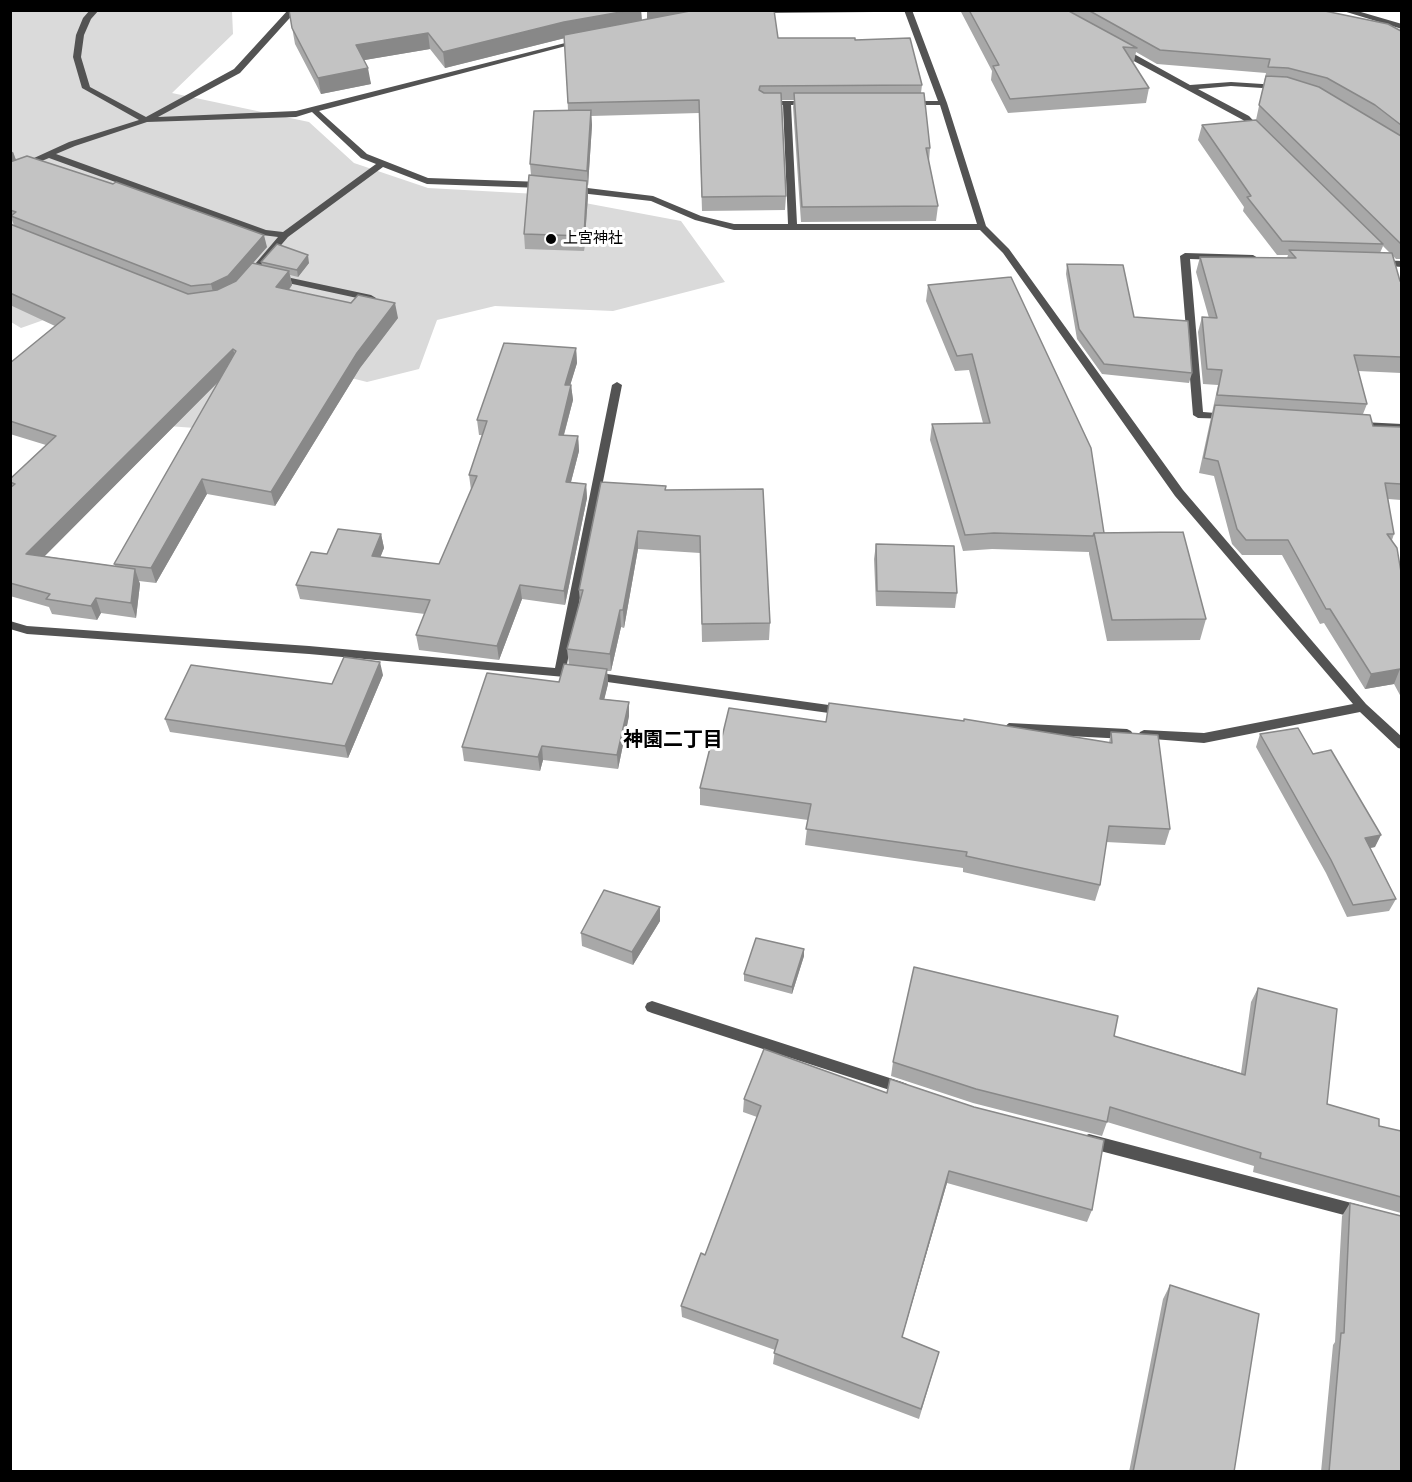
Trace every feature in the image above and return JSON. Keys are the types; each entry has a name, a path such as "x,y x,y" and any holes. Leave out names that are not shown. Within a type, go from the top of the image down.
{"street":[{"path":"94,10 87,18 80,35 77,57 86,87 146,120 296,114 559,45 593,39"},
{"path":"10,172 72,144 146,120 237,70 293,10"},
{"path":"752,11 874,10"},
{"path":"908,10 943,103 982,227 1006,251 1179,493 1362,707 1401,745"},
{"path":"1344,10 1401,27"},
{"path":"1108,44 1246,118 1263,134"},
{"path":"1190,87 1231,84 1292,89"},
{"path":"765,103 823,103"},
{"path":"787,103 793,228"},
{"path":"907,103 943,103"},
{"path":"314,110 364,156 427,181 546,185 653,200 698,218 734,226 982,227"},
{"path":"50,155 266,233 285,235"},
{"path":"241,285 285,235 382,163"},
{"path":"1384,255 1397,264"},
{"path":"1243,418 1198,415 1185,256 1265,259"},
{"path":"1369,262 1397,264"},
{"path":"1395,274 1397,264"},
{"path":"253,272 371,298"},
{"path":"560,672 617,385"},
{"path":"1356,424 1401,427"},
{"path":"10,626 27,630 309,650 560,672 666,684 850,712"},
{"path":"990,727 1204,738 1362,707"},
{"path":"652,1007 917,1093"},
{"path":"1076,1137 1373,1215"}],"shaded area":[{"path":"11,11 232,11 233,34 172,93 309,122 354,163 428,188 537,194 681,221 725,282 613,311 495,306 437,320 419,369 367,382 280,360 223,430 84,420 111,296 21,328 11,322"}],"building":[{"path":"289,10 632,10 564,22 443,52 428,33 356,45 368,68 318,78 292,28"},
{"path":"695,10 774,10 778,38 855,38 855,40 910,38 922,85 760,86 759,90 764,93 781,93 786,196 702,197 699,100 568,103 564,35"},
{"path":"969,10 1067,10 1137,48 1123,47 1149,88 1010,99 993,66 999,65"},
{"path":"1088,10 1320,10 1388,24 1401,31 1401,125 1375,105 1327,78 1288,68 1268,67 1270,59 1160,50"},
{"path":"1266,76 1287,77 1319,87 1401,136 1401,244 1259,105"},
{"path":"794,93 924,93 930,148 926,148 938,206 802,207"},
{"path":"591,110 587,171 530,164 534,111"},
{"path":"1256,120 1383,244 1282,241 1247,197 1251,196 1202,125"},
{"path":"27,156 113,184 116,182 264,235 228,276 211,284 191,286 11,216 16,212 10,210 10,162"},
{"path":"529,175 587,181 584,236 524,234"},
{"path":"10,224 188,294 217,290 236,281 252,263 289,271 276,287 351,303 358,295 395,303 357,353 271,492 202,479 151,568 114,564 236,351 233,349 26,554 135,569 131,603 96,598 91,606 46,599 50,594 10,583 10,488 15,484 10,482 10,479 56,436 10,421 10,363 65,318 10,293"},
{"path":"277,244 308,255 297,270 261,262"},
{"path":"1289,250 1392,253 1401,282 1401,357 1354,355 1367,404 1217,395 1222,370 1207,369 1202,317 1217,318 1200,257 1296,258"},
{"path":"1067,264 1123,265 1134,317 1188,321 1192,373 1104,364 1079,329"},
{"path":"1011,277 1091,448 1104,533 1094,533 1093,536 994,533 965,535 932,424 990,423 972,354 957,356 928,285"},
{"path":"504,343 576,348 565,385 571,385 559,435 578,436 566,482 586,484 564,591 520,585 497,646 416,635 430,600 296,585 311,552 327,554 338,529 381,534 372,556 439,564 477,476 469,475 487,421 477,420"},
{"path":"1215,405 1370,415 1373,426 1401,427 1401,484 1385,483 1394,534 1387,534 1397,548 1401,572 1401,671 1400,669 1371,674 1330,609 1326,609 1288,540 1246,540 1237,529 1218,461 1204,458"},
{"path":"601,482 666,486 665,490 763,489 770,623 702,624 700,536 638,531 623,610 620,610 610,654 567,649 583,590 579,590"},
{"path":"1183,532 1206,619 1112,620 1094,533"},
{"path":"876,544 954,546 957,593 877,591"},
{"path":"344,657 380,662 345,746 165,719 191,665 332,684"},
{"path":"564,664 607,669 600,699 629,702 617,755 542,746 538,757 462,747 487,673 559,682"},
{"path":"829,703 964,721 964,719 1112,743 1111,732 1158,735 1170,829 1109,826 1100,885 966,856 967,852 806,829 811,804 700,788 712,740 721,741 729,708 826,722"},
{"path":"1298,728 1313,754 1331,750 1381,835 1365,838 1396,899 1353,905 1331,860 1260,734"},
{"path":"604,890 660,907 632,952 581,933"},
{"path":"756,938 804,949 792,987 744,974"},
{"path":"914,967 1118,1016 1114,1036 1245,1075 1258,988 1337,1009 1327,1104 1379,1119 1379,1126 1401,1131 1401,1197 1260,1158 1261,1153 1110,1107 1107,1122 976,1089 893,1062"},
{"path":"764,1049 887,1093 890,1079 974,1107 1104,1140 1092,1210 949,1171 902,1337 939,1352 921,1409 774,1353 778,1340 681,1306 701,1253 705,1255 761,1106 744,1099"},
{"path":"1350,1203 1401,1216 1401,1472 1329,1472 1341,1333 1344,1333"},
{"path":"1170,1285 1259,1314 1234,1472 1133,1472"}],"place":[{"name":"上宮神社","path":"551,239"}],"district":[{"name":"神園二丁目","path":"673,740"}]}
